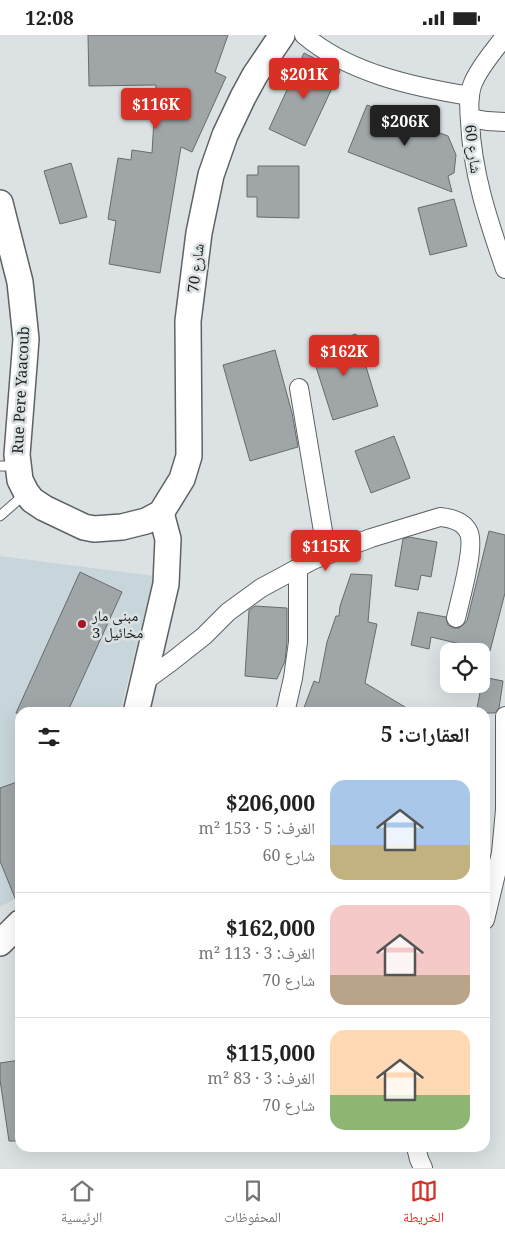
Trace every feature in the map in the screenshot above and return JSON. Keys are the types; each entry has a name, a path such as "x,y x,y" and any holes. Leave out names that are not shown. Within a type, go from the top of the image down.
{"street":[{"name":"شارع 70","path":"162,513 182,479 189,456 188,321 199,233 212,175 225,135 243,97 255,75 282,35"},
{"path":"304,35 315,44 351,63 389,78 429,89 470,96"},
{"name":"شارع 60","path":"505,36 480,69 470,96 471,147 488,219 505,269"},
{"path":"470,118 505,122"},
{"name":"Rue Pere Yaacoub","path":"0,203 20,282 26,339 9,458 26,492 32,500 44,508 84,527 94,529 130,525 146,521 162,513"},
{"path":"299,388 327,555"},
{"path":"138,707 166,584 168,539 162,513"},
{"path":"145,681 204,636 228,612 254,593 298,568 313,560 371,538 440,517 451,518 460,522 469,533 469,553 456,618"},
{"path":"286,707 298,642 298,568"},
{"path":"490,903 501,853 505,810 505,715"},
{"path":"0,943 15,928"},
{"path":"418,1152 423,1168"}],"lane":[{"path":"0,516 26,492"}],"shaded area":[{"path":"0,556 154,576 121,707 15,707 15,899 0,907"}],"building":[{"path":"88,35 228,35 215,72 226,77 192,152 181,147 160,273 109,264 116,221 108,219 118,158 131,160 132,150 152,153 156,85 89,86"},
{"path":"304,53 340,71 305,146 269,129"},
{"path":"367,105 448,136 456,155 454,173 448,176 452,192 348,152"},
{"path":"71,163 87,217 60,224 44,171"},
{"path":"258,166 299,166 299,218 257,217 257,197 247,197 247,175 258,175"},
{"path":"454,199 467,246 430,255 418,208"},
{"path":"356,334 378,406 333,420 310,348"},
{"path":"275,350 292,413 298,447 250,461 223,365"},
{"path":"394,436 410,478 371,493 355,451"},
{"path":"489,531 505,535 505,593 490,651 490,643 456,643 431,637 429,649 411,645 418,612 446,617 448,625 454,628 459,628 467,621"},
{"path":"409,537 437,542 431,577 421,575 418,590 395,586 403,539"},
{"name":"مبنى مار مخائيل 3","path":"80,572 122,592 70,707 19,707"},
{"path":"351,574 372,575 368,622 377,624 365,683 405,707 304,707 314,681 319,683 327,642 336,616 339,616 340,606"},
{"path":"255,606 287,608 285,661 277,679 245,676 249,610"},
{"path":"490,678 503,681 499,708 495,713 490,713 490,707 477,707 480,693 490,693"},
{"path":"15,783 15,898 0,861 0,788"},
{"path":"15,1061 15,1141 9,1141 0,1080 0,1063"}],"place":[{"name":"مبنى مار مخائيل 3","path":"82,624"}]}
